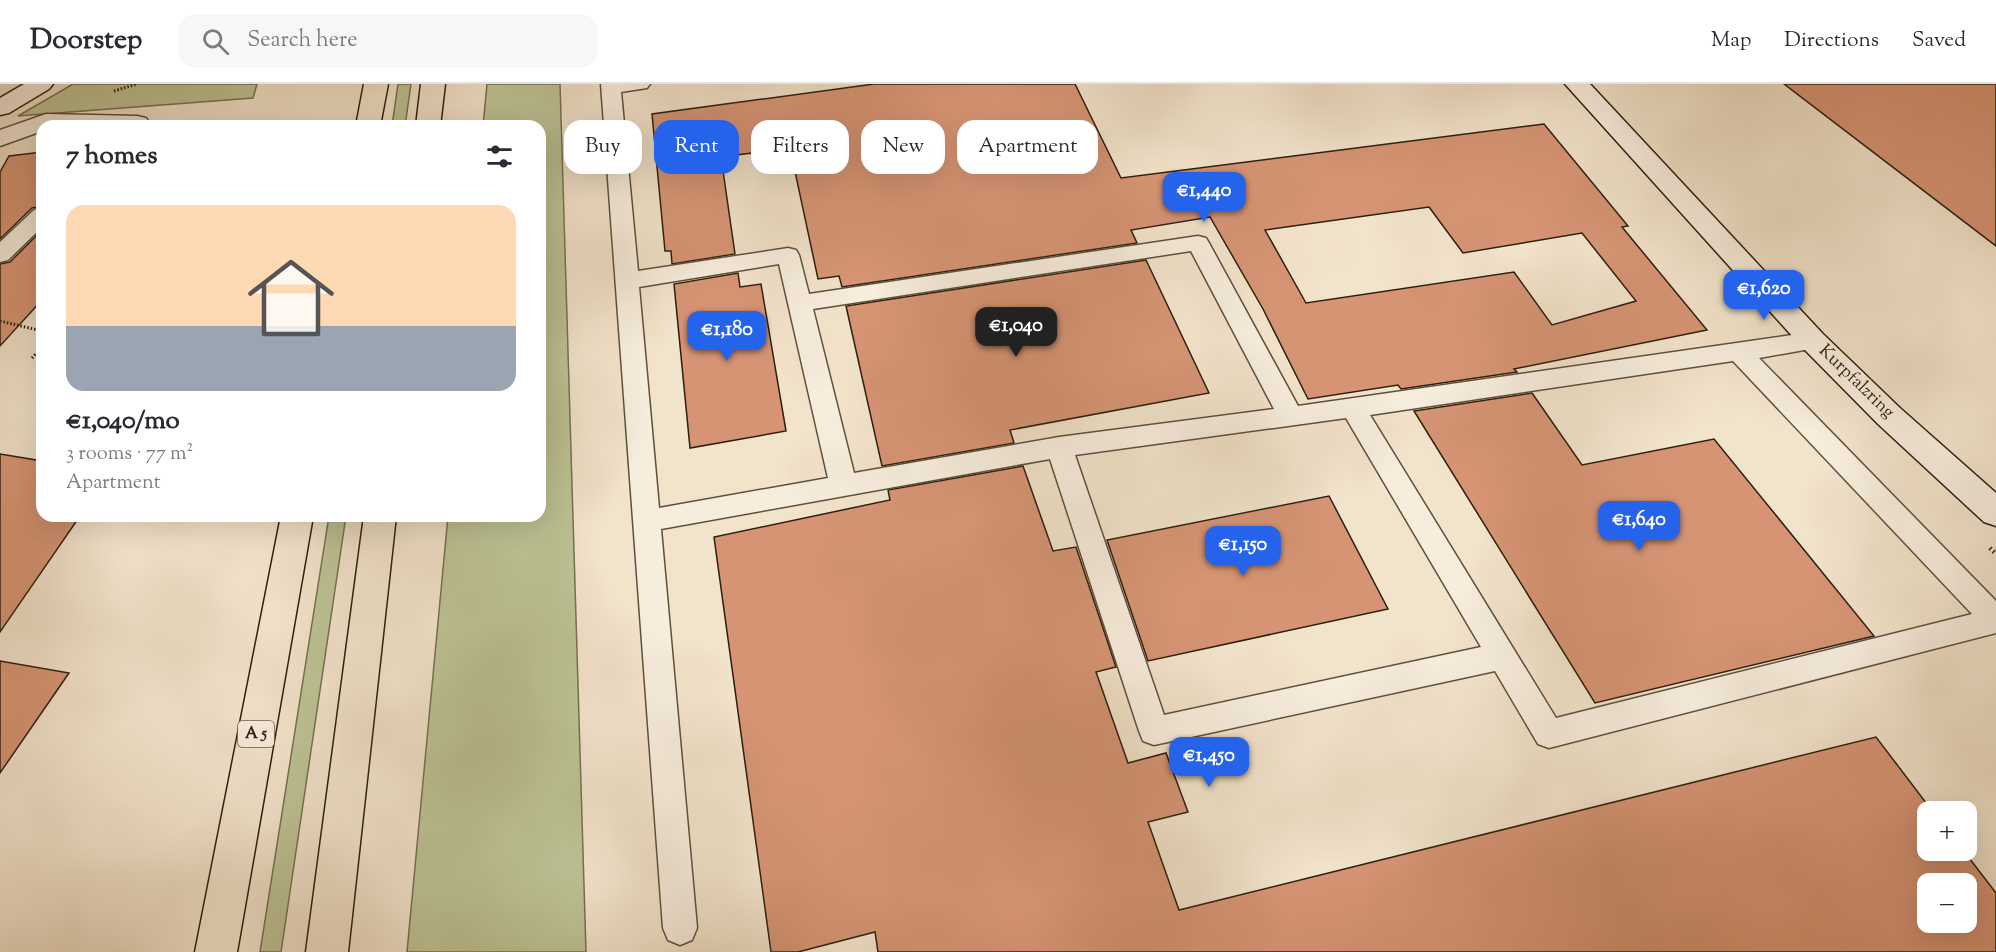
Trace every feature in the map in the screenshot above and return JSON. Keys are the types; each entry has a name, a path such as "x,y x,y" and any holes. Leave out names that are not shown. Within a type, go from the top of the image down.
{"highway":[{"path":"369,120 376,84"},
{"path":"429,120 433,84"},
{"name":"A 5","path":"216,952 296,522"},
{"path":"327,952 379,522"}],"main road":[{"path":"0,108 41,84"},
{"name":"Kurpfalzring","path":"1577,84 1813,341 1890,416 1996,513"},
{"path":"0,139 36,125"}],"lane":[{"path":"640,84 611,85 680,928"},
{"path":"0,255 36,221"},
{"path":"799,303 1198,243 1290,415"},
{"path":"626,281 788,255 843,484"},
{"path":"647,521 1059,447 1353,408 1813,341"},
{"path":"1353,408 1549,734 1996,620 1739,352"},
{"path":"1059,447 1154,731 1502,656"}],"path":[{"path":"0,321 36,330"},
{"path":"32,358 36,354"}],"green space":[{"path":"73,84 257,84 253,98 18,116"},
{"path":"398,84 411,84 406,120 393,120"},
{"path":"487,84 560,84 586,952 407,952 447,522 546,522 546,120 484,120"},
{"path":"328,522 345,522 281,952 260,952"}],"building":[{"path":"874,84 1075,84 1093,120 957,120 957,174 1098,174 1098,131 1121,178 1544,124 1628,226 1622,227 1707,330 1514,369 1517,372 1401,389 1398,385 1308,399 1263,309 1210,217 1131,230 1137,243 842,287 839,276 818,279 796,174 849,174 849,120 751,120 751,153 739,155 739,120 654,120 654,135 652,114","holes":["1429,207 1463,253 1582,233 1636,301 1552,325 1514,272 1306,303 1265,230"]},
{"path":"1784,84 1996,84 1996,246"},
{"path":"36,153 36,207 32,208 0,239 0,172 9,156"},
{"path":"658,174 723,174 735,254 672,264 671,251 665,251"},
{"path":"36,236 36,307 0,346 0,264 10,262"},
{"path":"1146,260 1209,393 1010,430 1014,443 882,466 846,306"},
{"path":"738,273 740,287 761,284 786,431 690,448 674,284"},
{"path":"1532,393 1582,465 1714,439 1874,636 1595,703 1414,411"},
{"path":"0,454 36,460 36,522 76,522 0,632"},
{"path":"1023,466 1053,551 1076,547 1116,667 1096,672 1128,763 1166,753 1188,812 1148,822 1179,910 1876,737 1925,801 1917,801 1917,861 1971,861 1996,893 1996,952 878,952 875,932 798,952 771,952 714,537 890,500 888,490"},
{"path":"1329,496 1388,609 1148,661 1107,540"},
{"path":"0,661 69,673 0,773"}]}
